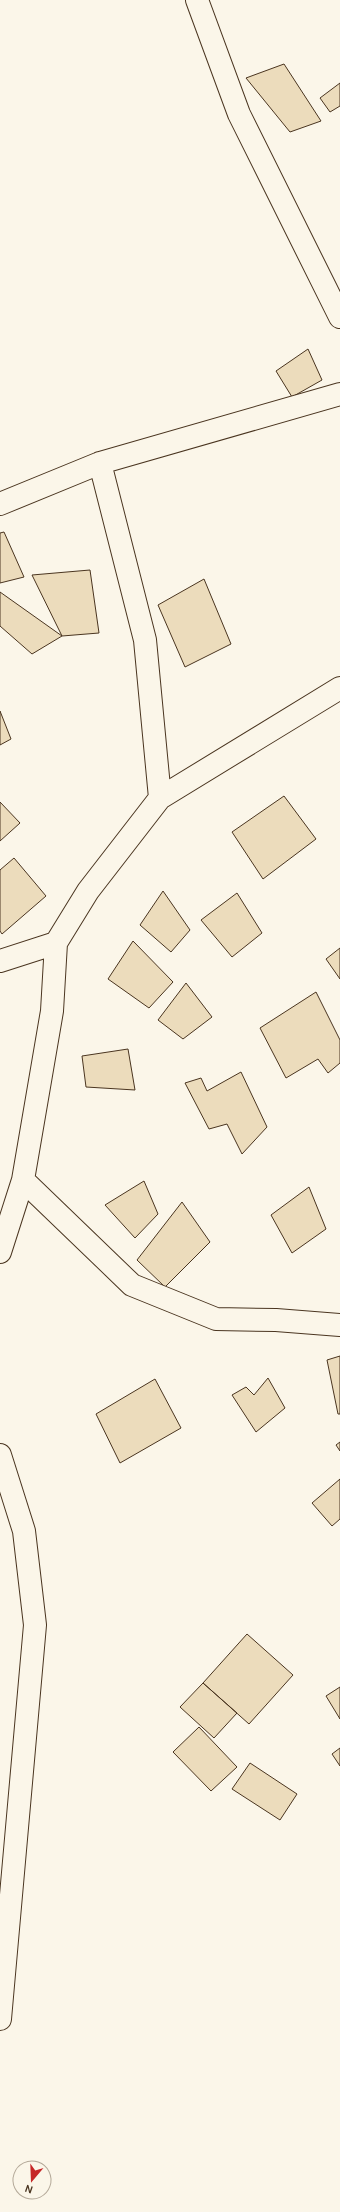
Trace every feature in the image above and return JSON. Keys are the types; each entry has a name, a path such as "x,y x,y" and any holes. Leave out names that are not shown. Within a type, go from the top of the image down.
{"street":[{"path":"198,0 239,114 340,317"},
{"path":"0,504 100,463 340,394"},
{"path":"100,463 145,640 160,798"},
{"path":"0,1252 23,1180 52,1010 56,943 88,891 160,798 340,688"},
{"path":"0,961 56,943"},
{"path":"23,1180 132,1285 216,1319 276,1320 340,1325"},
{"path":"0,1455 24,1531 35,1625 0,2018"}],"building":[{"path":"284,64 321,121 290,132 246,78"},
{"path":"340,83 340,106 330,112 320,98"},
{"path":"308,349 322,380 292,397 276,371"},
{"path":"4,532 24,577 0,583 0,533"},
{"path":"90,570 99,633 62,636 32,575"},
{"path":"204,579 231,644 185,667 158,605"},
{"path":"0,592 62,636 32,654 0,626"},
{"path":"0,711 11,739 0,745"},
{"path":"284,796 316,839 263,879 232,832"},
{"path":"0,802 20,823 0,841"},
{"path":"14,858 46,896 2,934 0,931 0,870"},
{"path":"163,891 190,930 171,952 140,925"},
{"path":"237,893 262,933 232,957 201,920"},
{"path":"133,941 173,982 149,1008 108,979"},
{"path":"340,948 340,979 326,959"},
{"path":"186,983 212,1017 183,1039 158,1020"},
{"path":"316,992 340,1040 340,1063 328,1073 318,1059 286,1078 260,1028"},
{"path":"128,1049 135,1090 86,1087 82,1056"},
{"path":"241,1072 267,1127 242,1154 227,1124 209,1129 185,1083 201,1078 207,1091"},
{"path":"144,1181 158,1214 135,1238 105,1205"},
{"path":"309,1187 326,1229 292,1253 271,1215"},
{"path":"182,1202 210,1242 165,1287 137,1260"},
{"path":"340,1356 340,1414 338,1414 327,1360"},
{"path":"268,1378 285,1408 256,1432 232,1395 246,1387 254,1395"},
{"path":"155,1379 181,1428 120,1463 96,1414"},
{"path":"340,1442 340,1451 336,1445"},
{"path":"340,1479 340,1519 332,1526 312,1503"},
{"path":"247,1634 293,1675 249,1724 203,1683"},
{"path":"203,1683 237,1713 214,1738 180,1707"},
{"path":"340,1687 340,1719 326,1696"},
{"path":"199,1727 237,1767 211,1791 173,1752"},
{"path":"340,1748 340,1766 332,1754"},
{"path":"250,1763 297,1794 280,1820 232,1789"}]}
